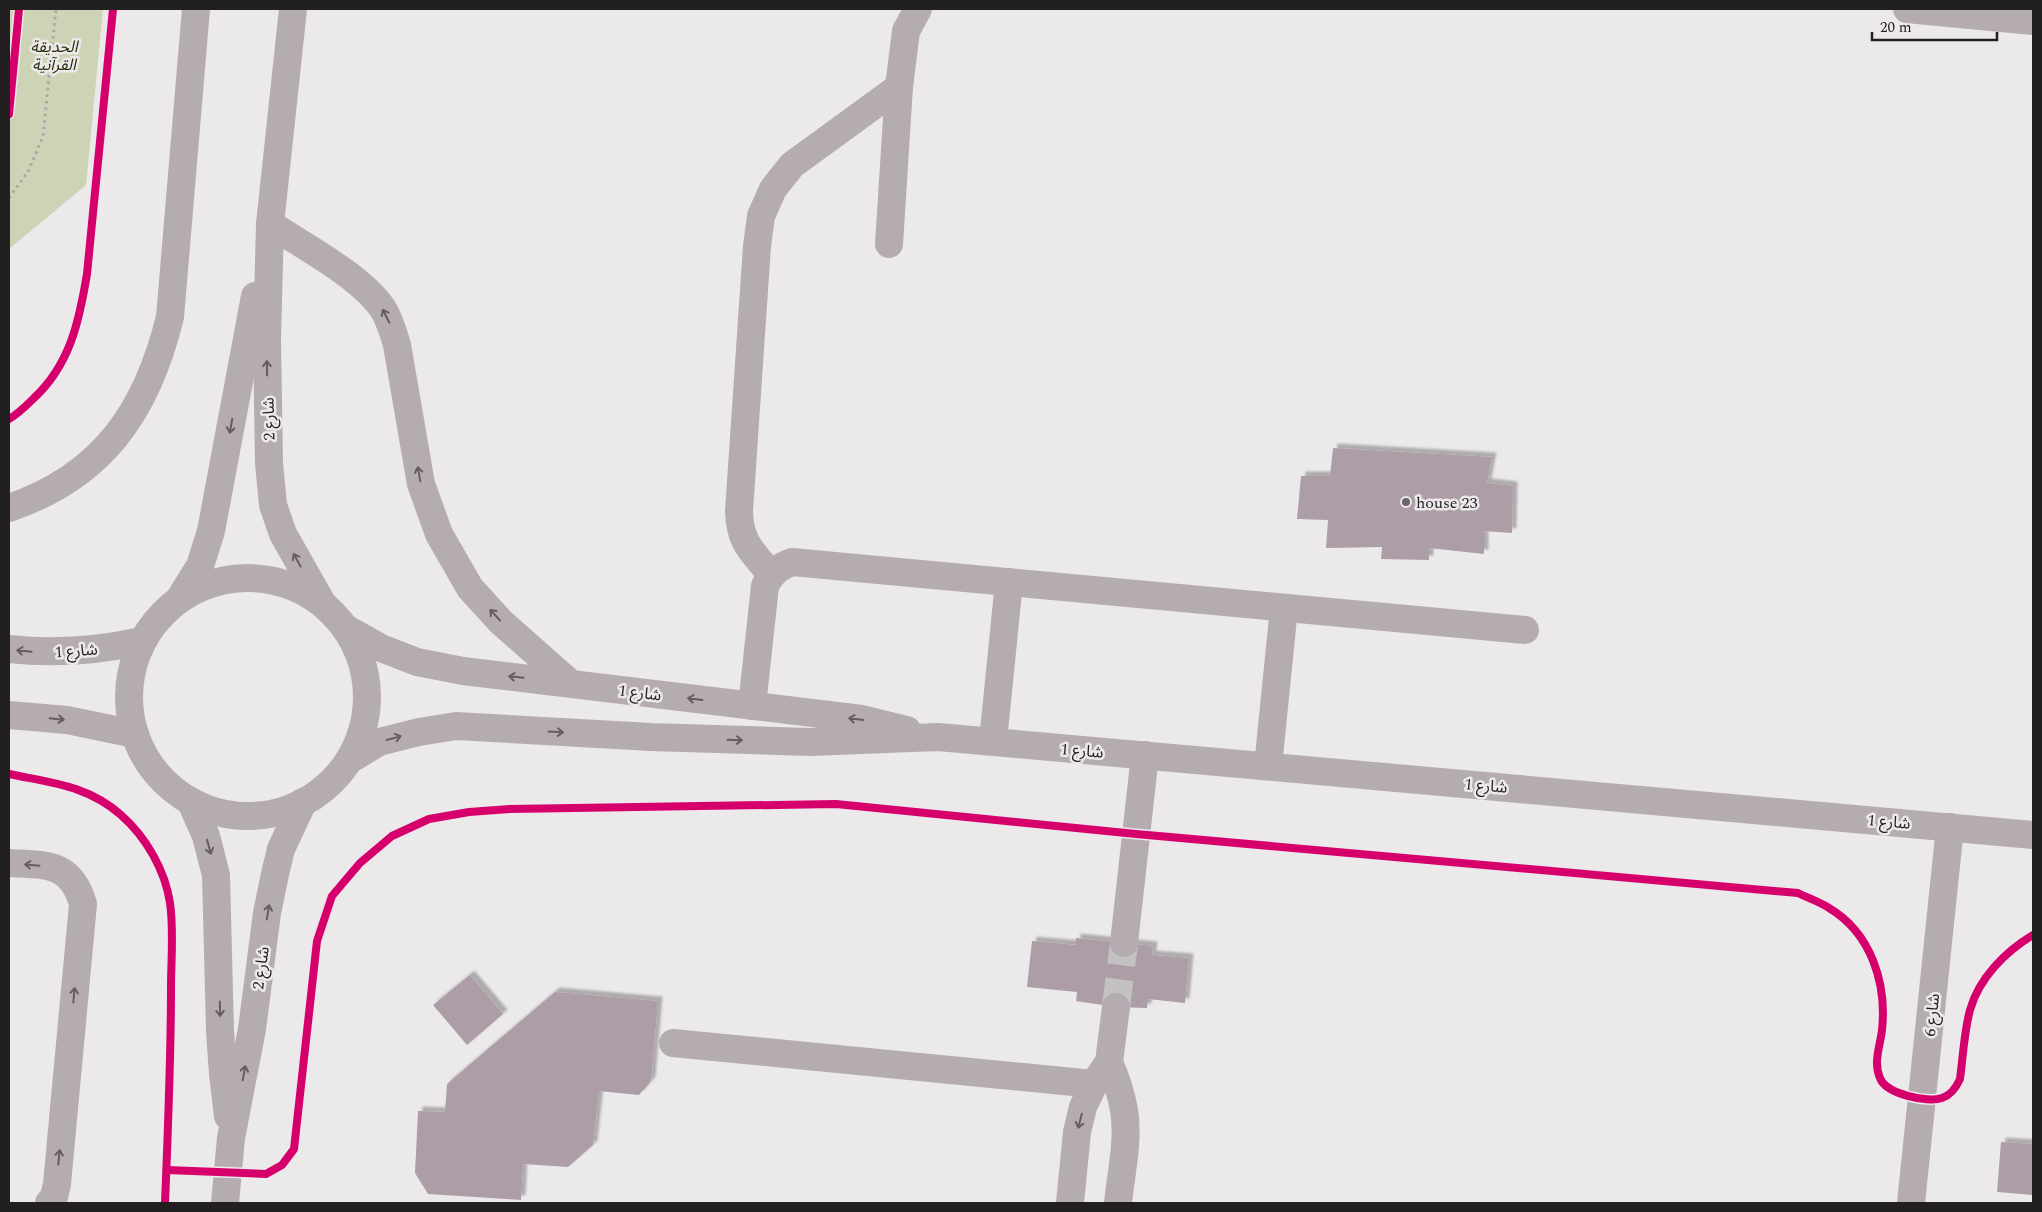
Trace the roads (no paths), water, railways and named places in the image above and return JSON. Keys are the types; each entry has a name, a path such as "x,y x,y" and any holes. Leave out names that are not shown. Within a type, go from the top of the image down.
{"street":[{"path":"9,508 35,499 75,474 110,446 132,414 153,373 162,349 170,317 174,284 196,9"},
{"name":"شارع 2","path":"293,9 270,224 266,340 269,464 273,505 283,534 322,602"},
{"path":"889,244 899,87 906,31 918,9"},
{"path":"1907,9 2033,21"},
{"path":"771,575 745,543 740,530 739,511 757,246 761,216 773,189 792,165 899,87"},
{"path":"270,224 356,280 372,295 383,310 392,327 397,344 421,484 439,534 470,588 501,622 570,683"},
{"name":"شارع 2","path":"180,598 200,566 215,512 246,340 270,224"},
{"path":"752,706 765,586 771,575 780,567 792,562 1525,630"},
{"path":"227,579 276,580 300,589 322,602 348,629 360,654 367,680 368,707 362,734 351,759 338,776 303,802 276,812 247,816 218,812 191,802 172,789 156,774 144,754 135,734 129,711 129,687 133,664 142,641 159,618 180,598 203,586 227,579"},
{"path":"993,741 1009,582"},
{"path":"1268,766 1284,608"},
{"name":"شارع 1","path":"348,629 381,648 417,662 463,671 862,720 938,737"},
{"name":"شارع 1","path":"9,649 38,652 75,652 142,641"},
{"path":"9,715 67,720 135,734"},
{"name":"شارع 1","path":"351,759 380,742 419,732 456,726 651,737 810,742 938,737 2033,835"},
{"path":"1124,943 1145,755"},
{"name":"شارع 2","path":"191,802 206,836 216,875 221,1040 231,1138"},
{"name":"شارع 2","path":"225,1203 231,1138 252,1029 267,913 281,849 303,802"},
{"name":"شارع 6","path":"1911,1203 1950,827"},
{"path":"9,863 53,867 68,875 78,888 83,904 56,1184 54,1197 49,1203"},
{"path":"1070,1203 1077,1132 1083,1107 1102,1073 1116,1007"},
{"path":"673,1043 1102,1073 1119,1086 1124,1112 1125,1138 1118,1203"}],"tunnel":[{"path":"1116,1007 1124,943"}],"place":[{"name":"house 23","path":"1406,502"}],"park label":[{"name":"الحديقة القرآنية","path":"54,55"}]}
